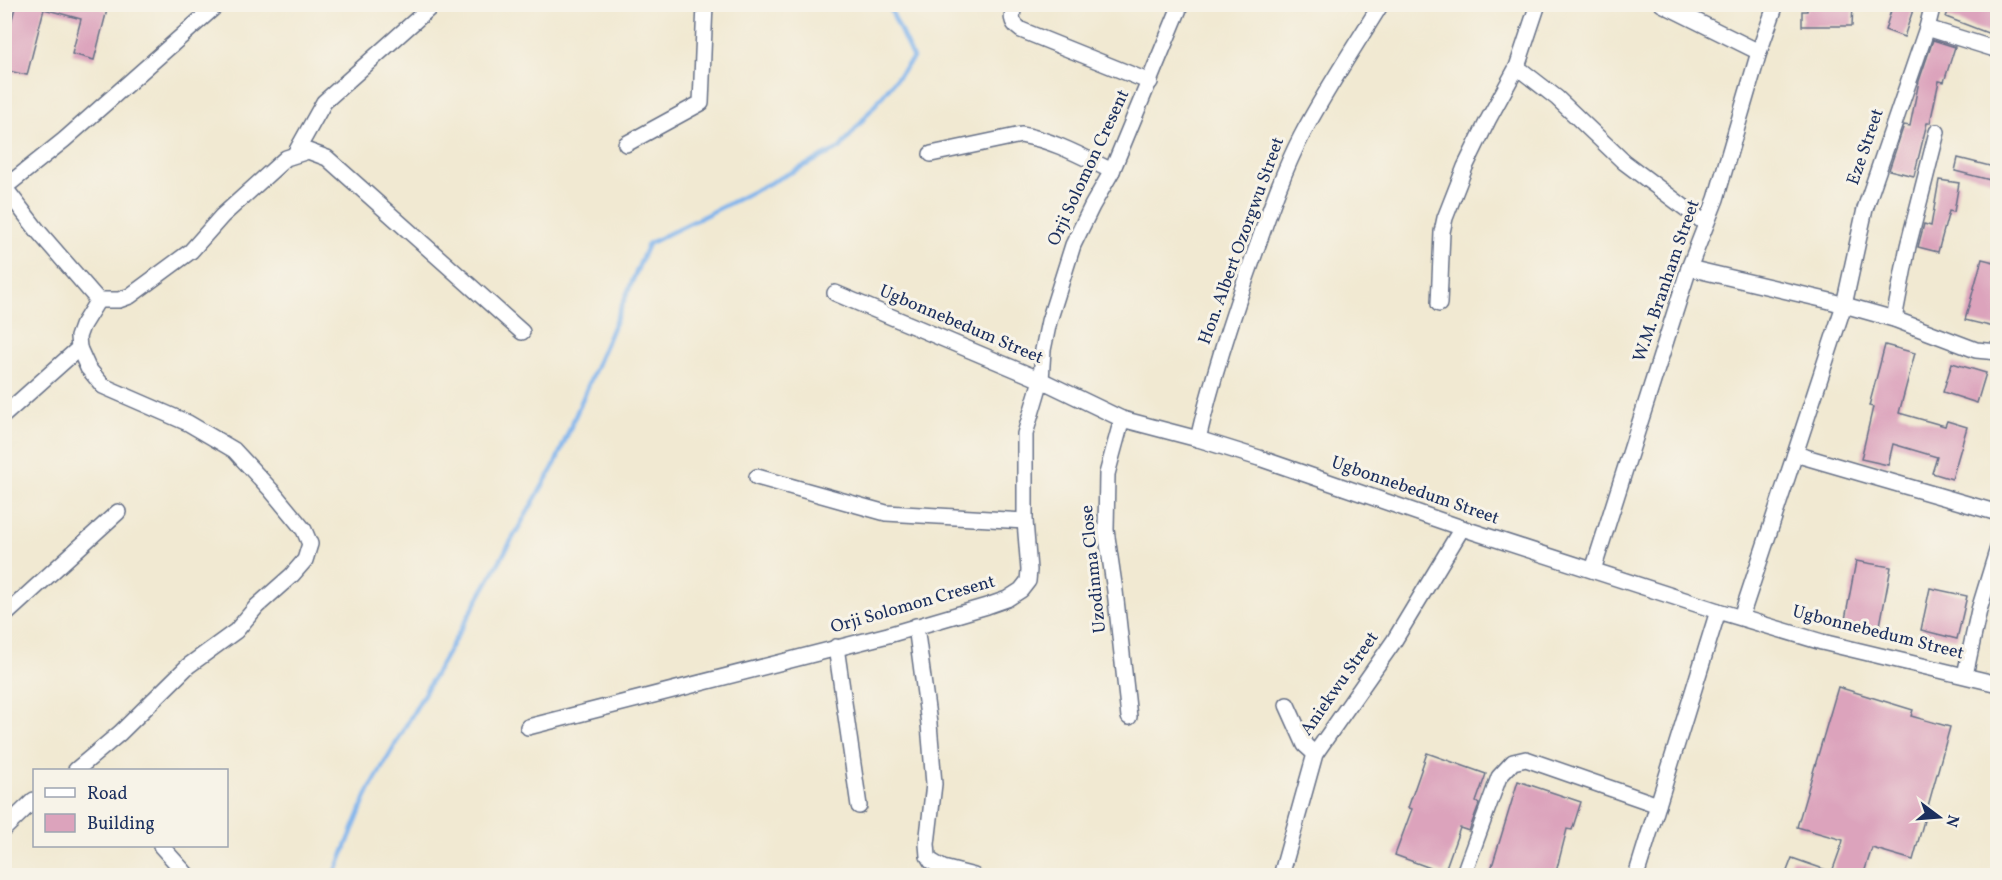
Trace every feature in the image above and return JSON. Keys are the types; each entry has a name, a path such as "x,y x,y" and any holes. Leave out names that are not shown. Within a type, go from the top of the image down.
{"street":[{"path":"218,4 64,140 5,188 38,231 98,300 119,300 130,296 191,251 222,216 286,158 308,151 327,158 522,332"},
{"path":"295,154 324,102 434,4"},
{"path":"627,144 701,103 705,4"},
{"path":"1015,4 1011,16 1013,24 1021,30 1150,82"},
{"name":"Orji Solomon Cresent","path":"528,727 916,626 987,606 1007,599 1021,590 1028,581 1029,570 1025,522 1025,434 1041,380 1043,350 1049,321 1073,246 1112,171 1181,4"},
{"name":"Hon. Albert Ozorgwu Street","path":"1197,439 1208,393 1232,315 1299,140 1381,4"},
{"path":"1439,304 1442,232 1445,218 1465,167 1517,67 1538,4"},
{"path":"1662,4 1759,52"},
{"name":"W.M. Branham Street","path":"1593,570 1689,268 1729,156 1759,52 1776,4"},
{"name":"Eze Street","path":"1741,617 1844,305 1865,209 1927,28 1933,4"},
{"path":"1927,28 1998,50"},
{"path":"1517,67 1557,98 1624,162 1706,223"},
{"path":"1894,319 1908,246 1937,132"},
{"path":"931,154 1021,135 1035,137 1058,146 1112,171"},
{"path":"1689,268 1844,305 1894,319 1976,350 1998,352"},
{"name":"Ugbonnebedum Street","path":"835,293 1041,380 1122,419 1197,439 1359,491 1462,528 1718,611 1822,642 1998,684"},
{"path":"85,768 188,666 236,631 257,606 299,568 305,560 310,544 304,530 234,450 188,423 103,386 88,368 79,348 78,337 98,300"},
{"path":"4,415 79,348"},
{"name":"Uzodinma Close","path":"1122,419 1107,474 1106,530 1129,717"},
{"path":"1795,454 1998,513"},
{"path":"757,477 886,513 1025,522"},
{"path":"4,616 118,512"},
{"name":"Aniekwu Street","path":"1281,876 1315,754 1394,641 1462,528"},
{"path":"1965,675 1979,610 1998,548"},
{"path":"1636,876 1718,611"},
{"path":"916,626 929,724 934,784 927,844 928,856 931,861 943,868 974,876"},
{"path":"836,647 859,806"},
{"path":"1287,705 1305,745 1315,754"},
{"path":"1463,876 1499,777 1513,762 1526,759 1658,805"},
{"path":"4,829 33,801"},
{"path":"162,847 188,876"}],"building":[{"path":"16,4 85,4 107,10 94,60 72,54 81,19 44,9 27,75 4,70 4,49"},
{"path":"1807,4 1853,4 1852,26 1802,26 1802,11 1807,11"},
{"path":"1893,4 1915,4 1904,37 1885,30"},
{"path":"1951,4 1981,4 1998,11 1998,37 1946,17"},
{"path":"1933,40 1955,47 1944,82 1939,81 1930,123 1927,123 1914,176 1889,170 1904,125 1910,126 1919,81"},
{"path":"1958,158 1998,168 1998,182 1955,171"},
{"path":"1939,180 1959,183 1954,212 1949,211 1938,252 1918,247 1924,224 1931,226"},
{"path":"1982,259 1998,263 1998,328 1965,320"},
{"path":"1885,345 1915,353 1899,413 1945,426 1947,421 1967,427 1952,479 1932,473 1937,457 1893,444 1888,465 1861,459 1873,407 1869,406"},
{"path":"1952,363 1986,373 1977,403 1943,392"},
{"path":"1856,561 1891,567 1879,631 1844,625"},
{"path":"1930,588 1967,596 1957,639 1921,630"},
{"path":"1838,687 1913,710 1911,716 1950,727 1913,860 1872,848 1863,876 1785,876 1792,858 1832,872 1842,844 1843,840 1797,827"},
{"path":"1427,753 1486,774 1476,802 1479,804 1469,831 1460,828 1444,873 1395,855 1412,809 1408,808"},
{"path":"1518,781 1581,802 1572,830 1567,829 1555,876 1489,876"}],"waterway":[{"path":"334,876 368,792 555,464 648,244 840,148 913,58 888,4"}]}
